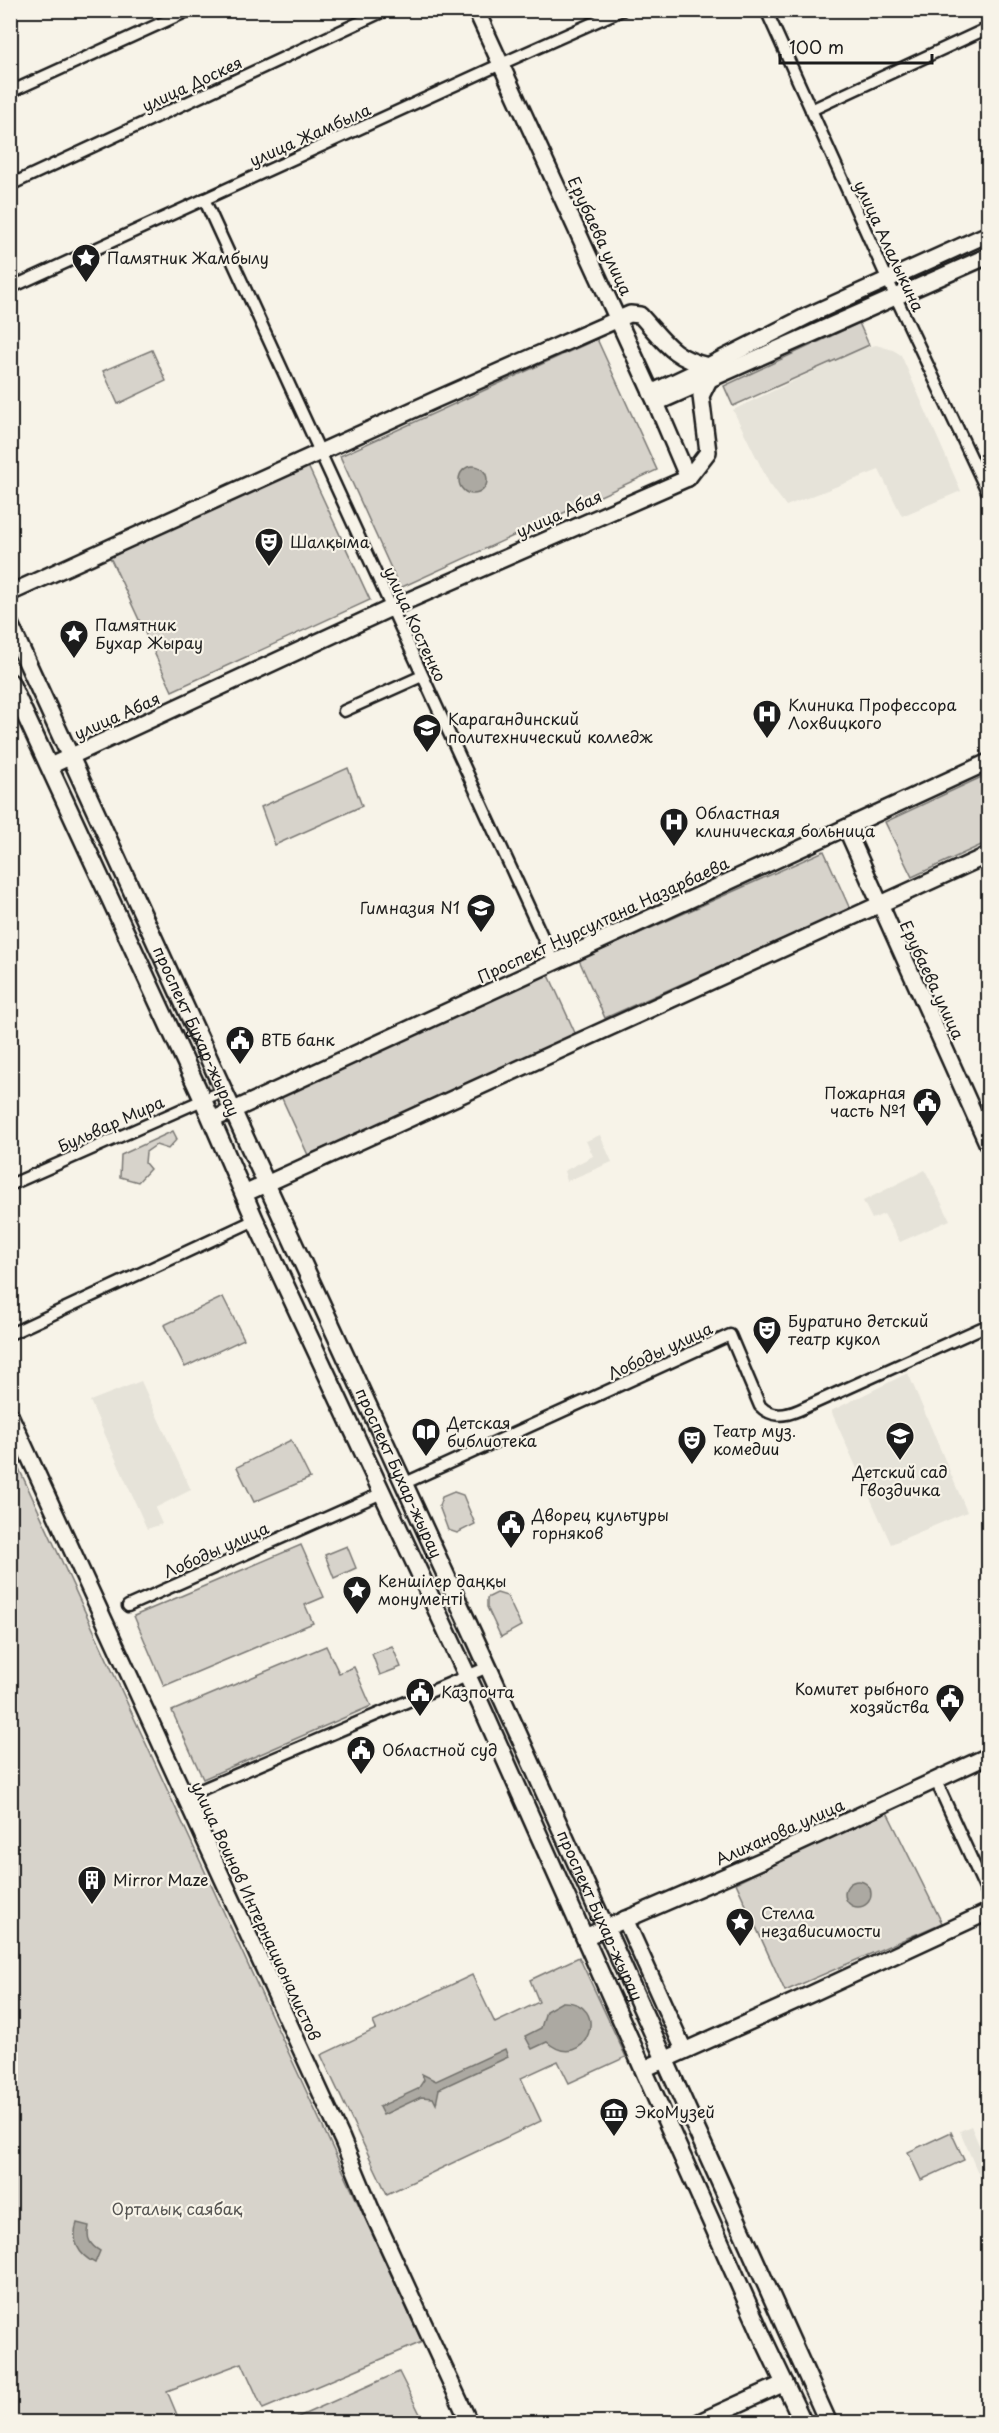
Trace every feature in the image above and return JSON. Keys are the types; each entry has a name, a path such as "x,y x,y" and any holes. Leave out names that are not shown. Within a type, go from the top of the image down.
{"main road":[{"name":"Ерубаева улица","path":"476,10 618,319 688,478"},
{"path":"709,373 809,315 988,234"},
{"path":"653,398 709,373 896,298 988,256"},
{"path":"10,593 630,314 640,315 675,353 709,373"},
{"name":"улица Абая","path":"50,766 391,608 688,478 708,452 701,396 709,373"},
{"name":"проспект Бухар-жырау","path":"10,625 488,1667 828,2422"},
{"path":"11,685 34,676"},
{"name":"проспект Бухар-жырау","path":"11,685 203,1100 255,1220 467,1676 803,2422"},
{"name":"Проспект Нурсултана Назарбаева","path":"212,1120 988,762"},
{"name":"Ерубаева улица","path":"846,828 878,905 988,1145"},
{"path":"244,1194 988,855"},
{"name":"улица Воинов Интернационалистов","path":"10,1415 342,2139 371,2209 468,2422"},
{"name":"Алиханова улица","path":"585,1937 763,1860 988,1756"},
{"path":"644,2069 988,1912"},
{"path":"625,1919 684,2050"},
{"path":"699,2422 785,2383"}],"street":[{"path":"10,92 190,10"},
{"name":"улица Доскея","path":"10,185 386,10"},
{"name":"улица Жамбыла","path":"10,288 622,10"},
{"name":"улица Алалыкина","path":"766,10 887,279 988,493"},
{"path":"811,110 988,28"},
{"name":"улица Костенко","path":"204,199 554,962"},
{"path":"344,711 422,676"},
{"name":"Бульвар Мира","path":"10,1185 224,1091"},
{"path":"10,1334 255,1220"},
{"name":"Лободы улица","path":"403,1484 730,1335 760,1406 766,1411 781,1416 988,1325"},
{"name":"Лободы улица","path":"128,1606 382,1493"},
{"path":"184,1797 488,1667"},
{"path":"936,1781 988,1895"}],"shaded area":[{"path":"876,345 901,355 961,491 902,516 879,470 786,506 769,483 733,410 860,349"},
{"path":"473,466 483,470 487,480 483,490 473,494 463,490 459,480 463,470"},
{"path":"600,1135 612,1162 567,1181 564,1171 593,1156 586,1141"},
{"path":"925,1170 950,1220 900,1242 884,1214 872,1219 863,1201"},
{"name":"Детский сад Гвоздичка","path":"908,1373 967,1512 891,1544 831,1411"},
{"path":"141,1381 191,1490 155,1508 162,1524 147,1529 90,1401"},
{"path":"858,1881 867,1885 871,1894 867,1903 858,1907 849,1903 845,1894 849,1885"},
{"path":"562,2002 578,2005 587,2012 590,2023 588,2034 582,2044 573,2050 561,2050 547,2042 532,2049 525,2036 541,2028 546,2011"},
{"path":"505,2049 508,2057 439,2089 436,2104 433,2098 421,2097 383,2115 379,2107 418,2089 424,2080 422,2074 436,2081"},
{"path":"971,2126 988,2166 988,2177 981,2180 960,2131"},
{"path":"77,2223 89,2226 90,2241 100,2251 95,2263 84,2256 77,2246 75,2229"}],"green space":[{"path":"859,323 869,345 733,406 724,386"},
{"path":"597,339 657,470 400,588 340,456"},
{"path":"152,350 166,381 118,404 103,371"},
{"path":"308,466 370,600 172,691 110,557"},
{"path":"348,768 362,806 275,845 261,807"},
{"path":"988,774 988,842 912,877 885,822"},
{"path":"824,851 850,909 605,1018 579,960"},
{"path":"548,973 576,1035 308,1155 280,1094"},
{"path":"173,1131 177,1139 168,1149 156,1145 146,1152 145,1163 150,1169 138,1182 120,1177 121,1155"},
{"path":"223,1297 244,1339 185,1367 164,1325"},
{"path":"291,1440 310,1478 254,1502 237,1467"},
{"name":"Орталық саябақ","path":"10,1449 422,2342 263,2409 242,2363 167,2391 180,2422 11,2422"},
{"path":"454,1492 463,1495 475,1524 457,1533 448,1530 439,1506 442,1497"},
{"path":"301,1545 324,1597 305,1605 313,1623 164,1686 134,1616"},
{"path":"347,1546 356,1568 334,1578 325,1555"},
{"path":"497,1593 507,1596 521,1626 501,1637 487,1607 487,1598"},
{"path":"326,1646 339,1673 354,1667 371,1706 203,1779 172,1711"},
{"path":"392,1646 401,1667 380,1675 372,1654"},
{"path":"886,1810 942,1923 785,1991 736,1883"},
{"path":"579,1957 626,2057 569,2083 558,2061 521,2078 541,2121 387,2194 321,2055 376,2029 373,2022 472,1975 495,2023 539,2002 530,1980"},
{"path":"951,2132 964,2160 921,2180 908,2152"},
{"path":"399,2372 424,2422 287,2422"}],"place":[{"name":"Памятник Жамбылу","path":"86,284"},
{"name":"Шалқыма","path":"269,568"},
{"name":"Памятник Бухар Жырау","path":"74,660"},
{"name":"Клиника Профессора Лохвицкого","path":"767,740"},
{"name":"Карагандинский политехнический колледж","path":"427,754"},
{"name":"Областная клиническая больница","path":"674,848"},
{"name":"Гимназия N1","path":"481,934"},
{"name":"ВТБ банк","path":"240,1066"},
{"name":"Пожарная часть №1","path":"927,1128"},
{"name":"Буратино детский театр кукол","path":"767,1356"},
{"name":"Детская библиотека","path":"426,1458"},
{"name":"Детский сад Гвоздичка","path":"900,1462"},
{"name":"Театр муз. комедии","path":"692,1466"},
{"name":"Дворец культуры горняков","path":"511,1550"},
{"name":"Кеншілер даңқы монументі","path":"357,1616"},
{"name":"Казпочта","path":"420,1718"},
{"name":"Комитет рыбного хозяйства","path":"950,1724"},
{"name":"Областной суд","path":"361,1776"},
{"name":"Mirror Maze","path":"92,1906"},
{"name":"Стелла независимости","path":"740,1948"},
{"name":"ЭкоМузей","path":"614,2138"}]}
